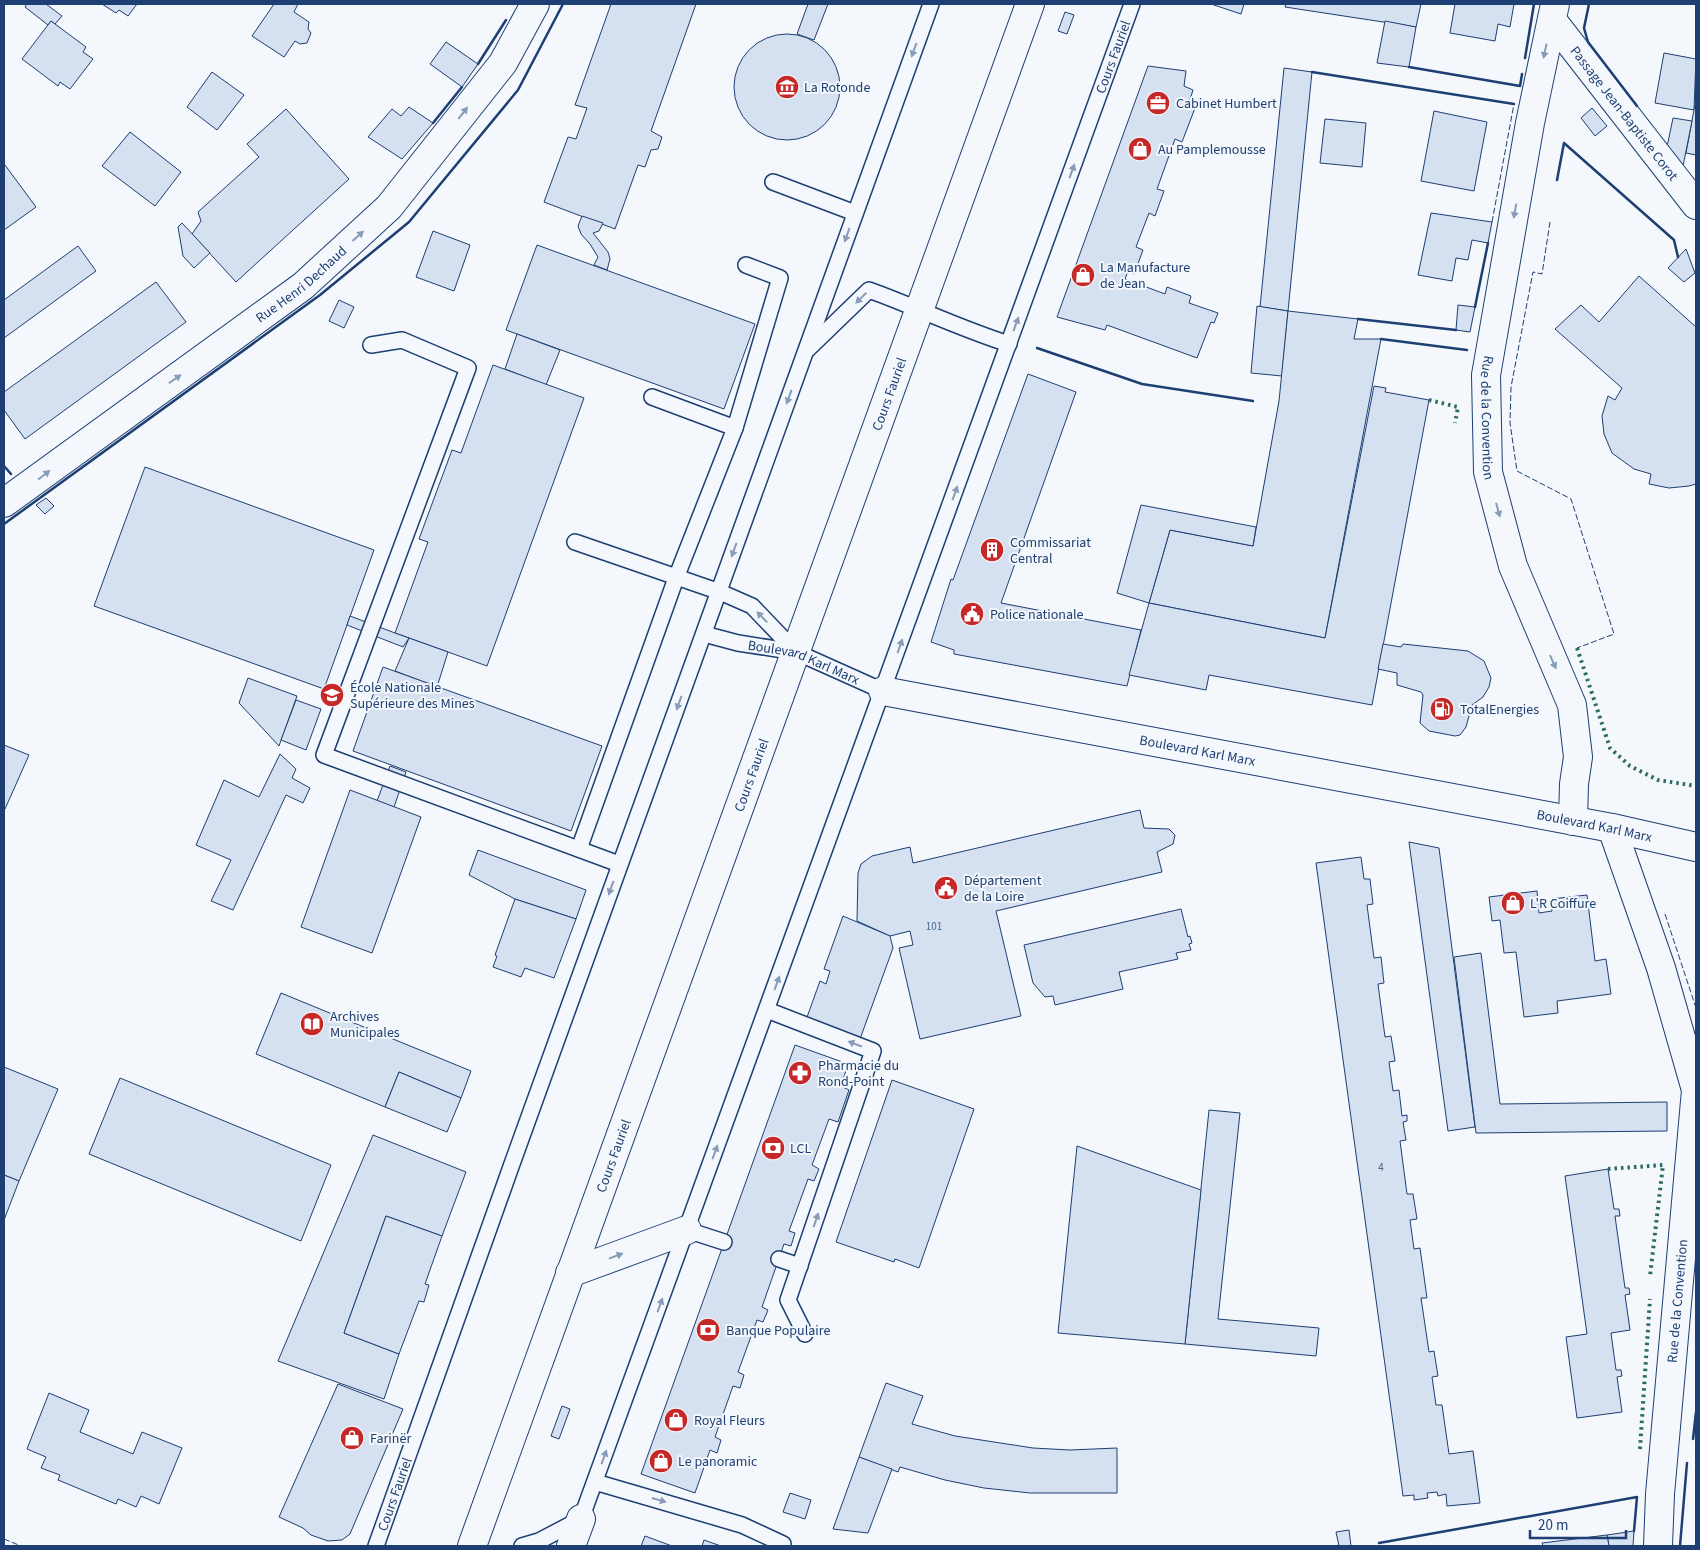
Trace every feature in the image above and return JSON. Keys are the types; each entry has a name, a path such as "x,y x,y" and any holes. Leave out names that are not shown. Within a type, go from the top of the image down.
{"street":[{"name":"Rue Henri Dechaud","path":"4,502 303,286 389,207 503,63 535,4"},
{"name":"Cours Fauriel","path":"472,1546 1030,4"},
{"name":"Passage Jean-Baptiste Corot","path":"1554,12 1696,205"},
{"name":"Rue de la Convention","path":"1554,12 1530,123 1486,375 1488,472 1513,566 1572,705 1578,757 1574,784 1573,820"},
{"name":"Boulevard Karl Marx","path":"883,691 1573,820 1696,847"},
{"name":"Rue de la Convention","path":"1612,828 1661,968 1693,1068 1696,1090 1660,1494 1658,1546"},
{"path":"570,1273 687,1230"},
{"path":"571,1546 581,1520"}],"lane":[{"name":"Cours Fauriel","path":"376,1546 619,864 720,592 931,4"},
{"name":"Cours Fauriel","path":"581,1520 1132,4"},
{"path":"773,182 855,213"},
{"path":"579,850 676,578 735,428 780,278 746,265"},
{"path":"806,351 869,290 920,308 967,331 1009,344"},
{"path":"371,345 402,340 468,368 324,755 619,864"},
{"path":"652,396 735,428"},
{"path":"575,542 720,592 752,606 796,652"},
{"name":"Boulevard Karl Marx","path":"704,634 738,643 796,652 883,691"},
{"path":"767,1010 873,1051 788,1300 805,1334"},
{"path":"687,1230 724,1242"},
{"path":"779,1259 800,1266"},
{"path":"595,1482 742,1525 783,1544 783,1546"},
{"path":"522,1546 539,1541 581,1520"}],"building":[{"path":"27,4 46,4 62,16 55,24 51,21 48,25 25,7"},
{"path":"102,4 137,4 128,16 119,10 116,13"},
{"path":"274,4 298,4 294,12 309,22 308,29 311,33 307,43 300,44 295,41 284,57 252,36"},
{"path":"611,4 696,4 651,131 662,137 658,149 651,150 645,167 638,165 615,229 544,202 568,137 576,139 587,108 575,105"},
{"path":"808,4 828,4 814,40 797,34"},
{"path":"1211,4 1244,4 1241,14"},
{"path":"1286,4 1421,4 1416,27 1285,7"},
{"path":"1455,4 1514,4 1510,27 1498,24 1495,41 1450,33"},
{"path":"1065,12 1074,15 1067,34 1058,31"},
{"path":"51,21 86,47 83,52 93,59 70,89 60,82 58,86 22,59"},
{"path":"1385,21 1416,27 1409,67 1377,63"},
{"name":"La Rotonde","path":"787,34 807,38 825,49 836,67 840,87 836,107 825,125 807,136 787,140 767,136 749,125 738,107 734,87 738,67 749,49 767,38"},
{"path":"446,42 478,64 462,87 430,64"},
{"path":"1664,53 1696,59 1694,110 1655,103"},
{"path":"1148,66 1186,71 1184,86 1193,90 1188,106 1195,108 1182,142 1175,139 1157,189 1164,191 1155,216 1149,213 1136,247 1143,250 1134,274 1128,271 1125,279 1165,294 1167,287 1191,296 1189,303 1218,313 1214,323 1211,322 1197,358 1107,325 1105,330 1057,317"},
{"path":"1284,68 1312,72 1288,311 1260,307"},
{"path":"212,72 244,95 217,130 187,107"},
{"path":"1696,99 1696,155 1686,153"},
{"path":"409,107 433,123 402,159 368,137 392,109 401,116"},
{"path":"1592,108 1607,126 1595,136 1581,118"},
{"path":"286,109 349,179 236,282 192,234 201,221 198,212 259,157 247,144"},
{"path":"1434,111 1487,122 1474,191 1421,181"},
{"path":"1673,118 1692,121 1683,166 1667,147"},
{"path":"1325,119 1366,123 1362,167 1320,163"},
{"path":"130,132 181,172 155,206 102,166"},
{"path":"4,166 36,207 4,230"},
{"path":"1431,213 1492,222 1488,243 1472,240 1468,260 1456,258 1452,281 1418,275"},
{"path":"582,216 603,223 599,231 593,233 608,252 610,259 607,270 594,265 598,257 581,234 578,226"},
{"path":"182,223 210,253 194,268 183,256 178,227"},
{"path":"433,231 470,245 454,291 416,277"},
{"path":"537,245 755,324 724,409 506,330"},
{"path":"78,246 96,271 4,338 4,300"},
{"path":"1686,249 1695,273 1684,282 1668,268"},
{"path":"1639,276 1696,327 1696,484 1689,486 1669,488 1649,484 1651,474 1634,469 1612,453 1604,434 1602,416 1608,396 1615,400 1622,388 1555,329 1581,305 1599,322"},
{"path":"156,282 186,322 25,439 4,410 4,392"},
{"path":"339,300 354,307 344,328 329,321"},
{"path":"1458,305 1475,307 1470,332 1456,330"},
{"path":"1257,306 1288,311 1282,376 1251,373"},
{"path":"1288,311 1358,319 1354,339 1381,339 1325,638 1149,603 1170,530 1253,546 1279,401"},
{"path":"517,334 560,350 546,385 505,369"},
{"path":"493,365 584,398 487,666 395,633 428,542 419,539 452,450 461,453"},
{"name":"Commissariat Central","path":"1028,374 1076,392 1001,603 1141,630 1127,686 954,654 954,650 931,642 951,579 953,580"},
{"path":"1374,386 1386,388 1385,392 1429,400 1372,705 1209,675 1206,690 1129,675 1149,603 1325,638"},
{"path":"145,467 374,550 324,689 94,606"},
{"path":"46,498 54,506 45,514 36,505"},
{"path":"1141,505 1256,527 1253,546 1170,530 1149,603 1117,593"},
{"path":"350,616 409,638 403,647 347,625"},
{"path":"409,638 448,652 437,687 395,671"},
{"path":"1383,644 1401,647 1403,644 1468,651 1484,661 1491,678 1489,687 1483,697 1472,705 1466,727 1460,735 1455,736 1429,731 1420,723 1423,695 1421,692 1397,685 1397,673 1378,669"},
{"path":"383,667 602,746 571,831 353,751"},
{"path":"248,678 297,696 279,746 239,703"},
{"path":"296,700 321,709 306,750 281,740"},
{"path":"4,745 29,755 5,809 4,809"},
{"path":"280,754 296,769 292,778 310,788 303,803 286,795 233,910 211,901 231,860 196,845 224,780 259,797"},
{"path":"390,766 406,772 394,807 377,801"},
{"path":"350,790 421,817 372,953 301,927"},
{"path":"1140,810 1144,828 1169,829 1175,835 1173,844 1157,852 1162,872 996,911 1021,1016 920,1039 899,948 913,945 910,931 890,936 857,921 858,873 861,864 872,856 910,847 913,863"},
{"path":"1409,842 1439,848 1475,1127 1448,1131"},
{"path":"478,850 586,890 576,919 515,899 469,875"},
{"path":"1361,857 1364,879 1370,879 1373,904 1367,905 1374,958 1381,957 1384,983 1378,984 1385,1037 1391,1036 1395,1061 1389,1062 1393,1091 1399,1090 1402,1116 1407,1115 1407,1121 1403,1122 1406,1140 1400,1141 1407,1194 1413,1194 1417,1219 1410,1220 1414,1249 1420,1248 1427,1298 1421,1298 1429,1352 1434,1351 1438,1376 1432,1377 1436,1405 1442,1405 1449,1454 1473,1451 1480,1503 1447,1506 1446,1494 1438,1496 1437,1492 1427,1493 1428,1498 1414,1500 1414,1495 1403,1496 1316,863"},
{"path":"1537,891 1539,913 1552,911 1551,899 1587,895 1595,961 1606,959 1611,994 1557,1001 1558,1013 1524,1017 1516,952 1504,953 1500,920 1492,921 1489,897"},
{"path":"515,899 576,919 554,978 525,968 521,977 493,967 497,956 495,955"},
{"path":"1181,909 1188,937 1190,936 1192,943 1189,944 1191,950 1176,953 1178,959 1119,972 1123,989 1055,1005 1053,996 1045,997 1033,983 1024,945"},
{"path":"843,916 890,936 893,948 860,1039 806,1020 820,981 826,984 830,971 824,969"},
{"path":"1481,953 1500,1104 1667,1102 1667,1131 1476,1133 1454,957"},
{"name":"Archives Municipales","path":"281,993 471,1071 461,1098 399,1072 385,1107 256,1054"},
{"path":"795,1045 848,1064 841,1086 849,1090 838,1122 829,1119 812,1165 819,1169 814,1181 808,1179 789,1231 795,1233 791,1246 784,1244 762,1307 768,1310 763,1322 757,1320 738,1372 744,1375 740,1388 733,1386 715,1437 721,1440 717,1453 710,1450 695,1493 641,1474"},
{"path":"4,1067 58,1089 19,1181 4,1175"},
{"path":"399,1072 461,1098 447,1132 385,1107"},
{"path":"120,1078 331,1165 301,1241 89,1154"},
{"path":"892,1080 974,1109 919,1268 895,1259 894,1262 836,1242"},
{"path":"1209,1110 1240,1113 1218,1319 1319,1328 1316,1356 1185,1344"},
{"path":"373,1135 466,1172 442,1236 386,1216 344,1333 399,1354 384,1399 278,1361"},
{"path":"1077,1146 1201,1190 1185,1344 1058,1333"},
{"path":"1608,1169 1614,1209 1619,1209 1620,1216 1615,1216 1625,1288 1629,1288 1630,1294 1625,1295 1630,1330 1611,1333 1616,1370 1621,1370 1622,1376 1617,1377 1622,1412 1577,1418 1566,1337 1587,1334 1565,1176"},
{"path":"4,1175 19,1181 4,1220"},
{"path":"386,1216 442,1236 425,1284 429,1285 424,1302 419,1301 399,1354 344,1333"},
{"path":"886,1383 923,1396 912,1424 955,1436 1033,1448 1070,1450 1117,1448 1117,1493 1030,1493 984,1488 945,1480 900,1467 898,1472 859,1457"},
{"name":"Farinër","path":"338,1384 403,1409 350,1534 342,1540 328,1541 311,1535 303,1528 279,1517"},
{"path":"49,1393 89,1410 80,1432 133,1454 142,1432 182,1448 159,1504 141,1496 136,1507 118,1499 116,1504 58,1480 60,1475 41,1468 46,1457 27,1449"},
{"path":"562,1406 570,1409 559,1439 551,1436"},
{"path":"859,1457 892,1469 868,1533 833,1529"},
{"path":"790,1493 811,1500 805,1519 783,1512"},
{"path":"1349,1530 1351,1546 1339,1546 1336,1532"},
{"path":"1634,1531 1633,1546 1609,1546 1607,1535"},
{"path":"1607,1535 1609,1546 1543,1546 1542,1543"},
{"path":"645,1536 672,1546 641,1546"},
{"path":"704,1540 721,1546 702,1546"}],"hedge":[{"path":"1429,400 1458,407 1455,423"},
{"path":"1577,648 1610,748 1630,766 1658,780 1696,786"},
{"path":"1608,1169 1663,1165 1650,1276"},
{"path":"1640,1449 1650,1299"}],"fence":[{"path":"1492,222 1514,104"},
{"path":"1550,222 1542,274 1533,272 1511,387 1510,423 1517,471 1571,499 1614,634 1577,648"},
{"path":"1665,914 1696,1008"},
{"path":"4,1539 21,1546"}],"wall":[{"path":"4,524 320,295 409,222 518,90 563,4"},
{"path":"1525,58 1534,4"},
{"path":"1589,4 1584,28 1588,42 1637,106"},
{"path":"478,64 506,20"},
{"path":"1409,67 1520,86 1522,74"},
{"path":"1312,72 1514,104"},
{"path":"433,123 462,87"},
{"path":"1557,180 1564,143 1674,240 1678,257"},
{"path":"1475,307 1488,243"},
{"path":"1358,319 1456,330"},
{"path":"1381,339 1467,350"},
{"path":"1037,348 1142,384 1253,401"},
{"path":"4,466 11,474"},
{"path":"1693,1439 1696,1412"},
{"path":"1680,1546 1687,1463"},
{"path":"1379,1543 1637,1497 1634,1531"}],"place":[{"name":"La Rotonde","path":"787,87"},
{"name":"Cabinet Humbert","path":"1158,103"},
{"name":"Au Pamplemousse","path":"1140,149"},
{"name":"La Manufacture de Jean","path":"1083,275"},
{"name":"Commissariat Central","path":"992,550"},
{"name":"Police nationale","path":"972,614"},
{"name":"École Nationale Supérieure des Mines","path":"332,695"},
{"name":"TotalEnergies","path":"1442,709"},
{"name":"Département de la Loire","path":"946,888"},
{"name":"L'R Coiffure","path":"1513,903"},
{"name":"Archives Municipales","path":"312,1024"},
{"name":"Pharmacie du Rond-Point","path":"800,1073"},
{"name":"LCL","path":"773,1148"},
{"name":"Banque Populaire","path":"708,1330"},
{"name":"Royal Fleurs","path":"676,1420"},
{"name":"Farinër","path":"352,1438"},
{"name":"Le panoramic","path":"661,1461"}]}
